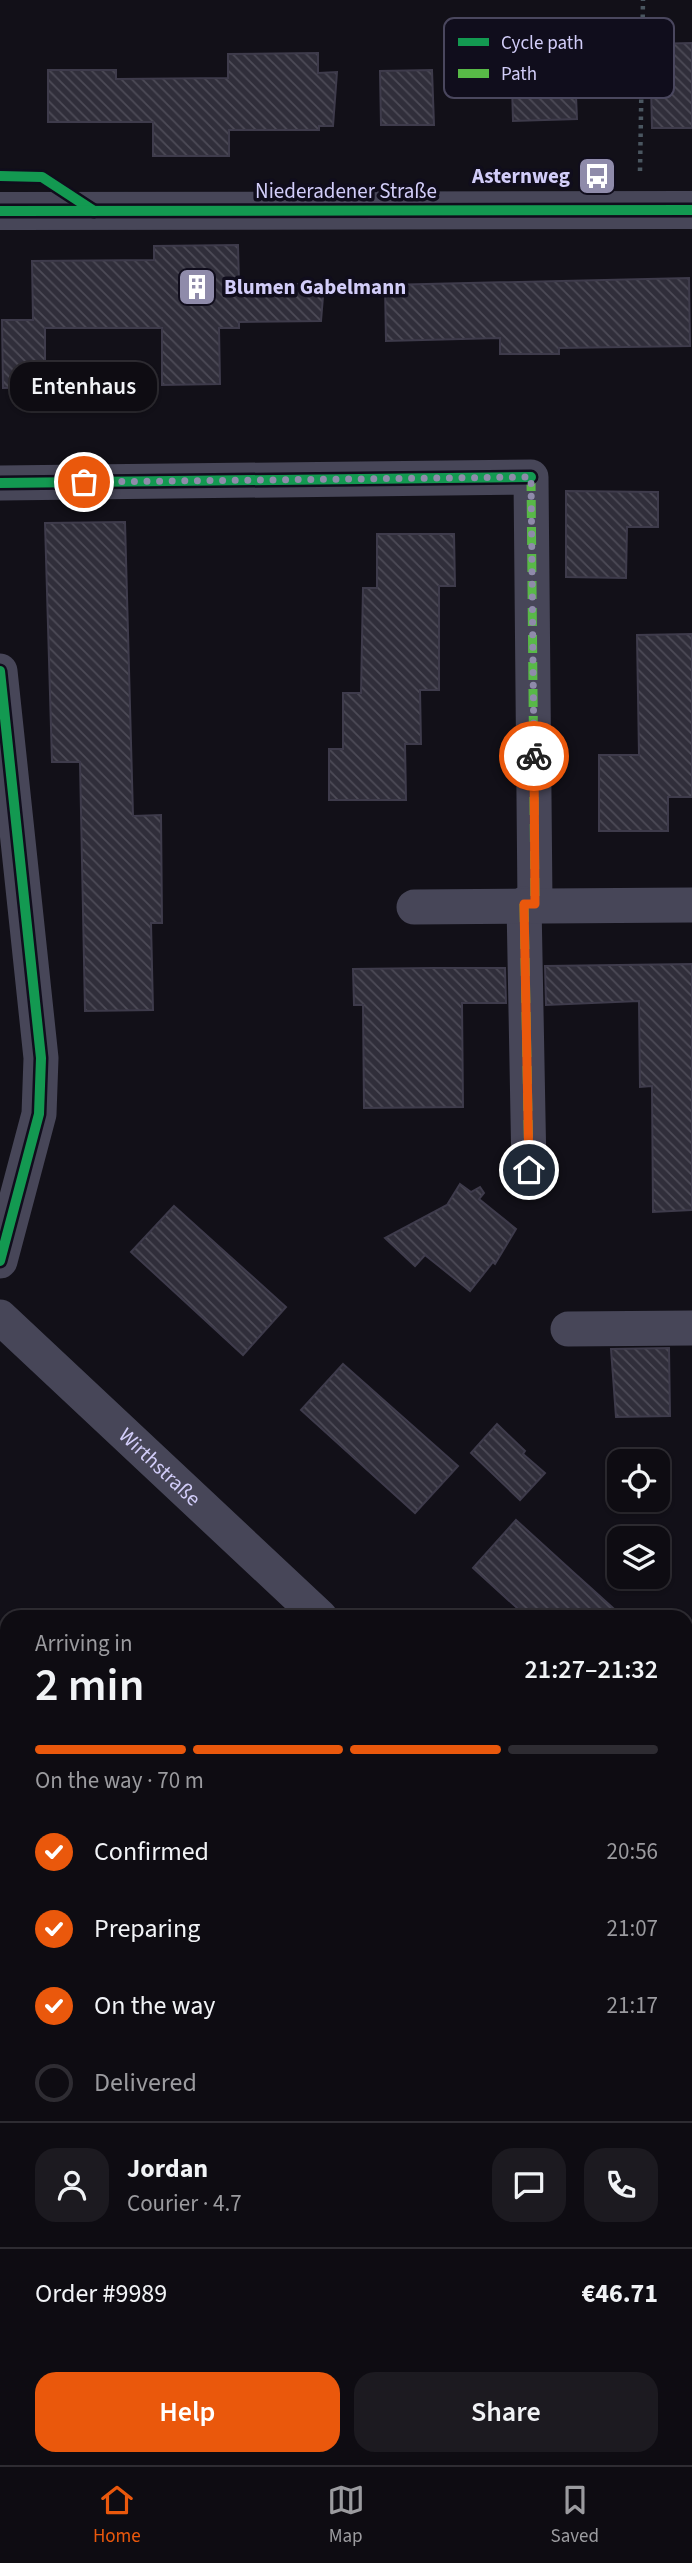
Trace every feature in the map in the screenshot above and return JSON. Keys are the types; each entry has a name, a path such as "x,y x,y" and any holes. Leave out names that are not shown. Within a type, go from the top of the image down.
{"street":[{"name":"Niederadener Straße","path":"0,211 692,210"},
{"path":"0,483 531,477 529,1170"},
{"path":"0,671 41,1058 39,1114 0,1261"},
{"path":"414,906 692,905"},
{"name":"Wirthstraße","path":"0,1317 313,1610"},
{"path":"568,1329 692,1328"}],"path":[{"path":"643,0 643,18"},
{"path":"639,210 641,98"}],"building":[{"path":"674,43 692,43 692,128 652,128 651,98 674,98"},
{"path":"318,53 318,73 337,72 333,126 319,126 319,130 229,130 229,156 153,156 153,122 48,122 48,70 116,70 116,79 228,78 228,54"},
{"path":"432,70 434,125 381,125 380,71"},
{"path":"512,98 576,98 577,119 513,121"},
{"path":"238,245 239,284 324,284 321,321 239,322 239,328 219,328 220,384 162,385 162,328 45,328 45,387 3,388 2,320 33,320 32,261 154,260 154,246"},
{"path":"689,278 690,346 559,348 559,354 500,354 500,338 386,341 385,285"},
{"path":"566,491 658,492 658,527 627,527 626,578 566,577"},
{"path":"125,522 133,816 161,815 162,923 151,923 153,1010 85,1011 80,762 52,762 45,523"},
{"path":"377,534 454,534 455,586 439,586 439,690 420,690 421,744 405,744 406,800 329,800 329,749 343,749 343,693 361,693 363,588 377,588"},
{"path":"692,634 692,797 668,797 668,831 599,831 599,755 639,755 637,635"},
{"path":"692,964 692,1210 653,1212 652,1086 640,1087 639,1001 546,1005 545,966"},
{"path":"505,968 506,1003 462,1003 463,1107 364,1108 363,1005 354,1005 353,969"},
{"path":"460,1184 471,1192 480,1187 484,1193 479,1199 516,1229 495,1264 493,1262 470,1291 425,1255 415,1266 385,1238 447,1205"},
{"path":"174,1206 286,1307 243,1355 131,1252"},
{"path":"669,1348 670,1416 616,1417 611,1349"},
{"path":"343,1364 458,1466 415,1513 301,1410"},
{"path":"497,1424 525,1451 523,1454 545,1473 520,1500 471,1453"},
{"path":"516,1520 615,1610 519,1610 473,1568"}],"marked path":[{"path":"527,477 531,477 535,904"},
{"path":"524,904 529,1170"}],"cycle path":[{"path":"0,176 42,177 94,211"},
{"path":"0,211 692,210"},
{"path":"0,483 531,477"},
{"path":"0,671 41,1058 39,1114 0,1261"}],"way so far":[{"path":"84,482 531,477 534,756"}],"place":[{"name":"Asternweg","path":"597,176"},
{"name":"Blumen Gabelmann","path":"197,287"},
{"name":"Entenhaus","path":"84,482"}],"route":[{"path":"529,1170 524,904 535,904 534,756"}]}
